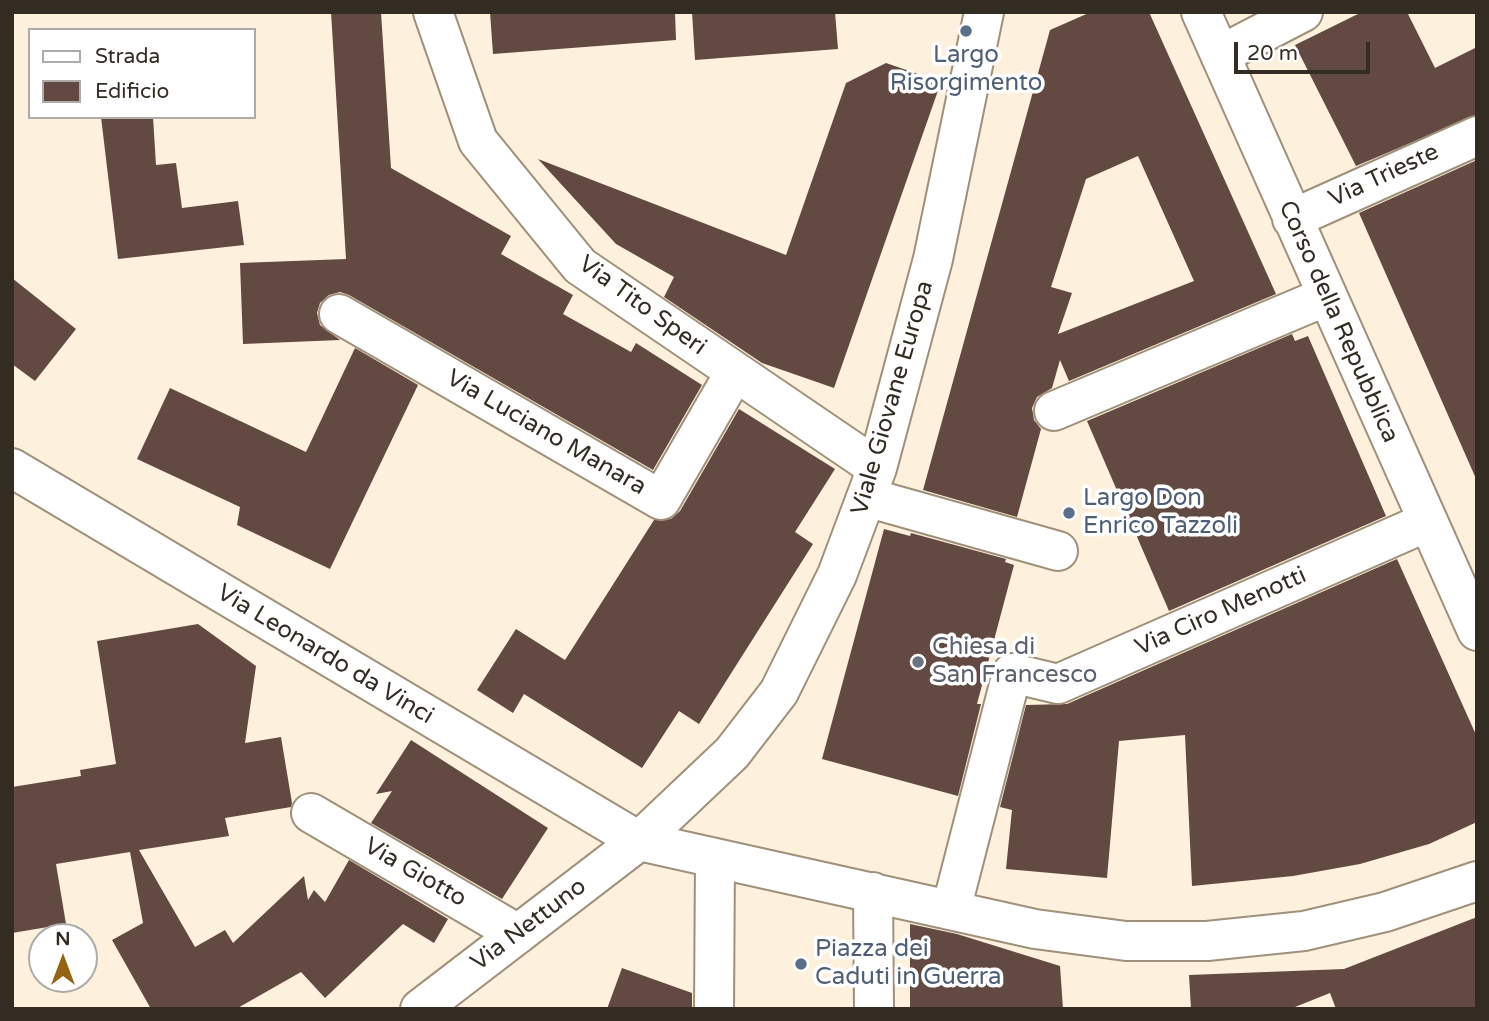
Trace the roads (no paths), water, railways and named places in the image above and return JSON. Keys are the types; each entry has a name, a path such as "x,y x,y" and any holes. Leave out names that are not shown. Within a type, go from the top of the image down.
{"street":[{"name":"Via Tito Speri","path":"433,12 478,141 580,266 735,372 872,483 1058,551"},
{"name":"Viale Giovane Europa","path":"639,841 720,766 769,708 825,601 872,483 933,259 984,12"},
{"name":"Corso della Repubblica","path":"1201,12 1477,631"},
{"path":"1220,55 1303,12"},
{"name":"Via Trieste","path":"1292,219 1477,136"},
{"path":"1054,411 1327,296"},
{"name":"Via Luciano Manara","path":"339,314 661,500 735,372"},
{"name":"Via Leonardo da Vinci","path":"12,468 639,841"},
{"name":"Via Ciro Menotti","path":"951,910 1012,673 1058,684 1427,522"},
{"name":"Via Giotto","path":"311,813 518,934"},
{"path":"639,841 951,910 1093,938 1158,942 1207,940 1321,928 1385,912 1477,881"},
{"name":"Via Nettuno","path":"420,1009 639,841"},
{"path":"714,1009 715,859"},
{"path":"873,892 874,1009"}],"place":[{"name":"Largo Risorgimento","path":"966,31"},
{"name":"Largo Don Enrico Tazzoli","path":"1069,513"},
{"name":"Chiesa di San Francesco","path":"918,662"},
{"name":"Piazza dei Caduti in Guerra","path":"801,964"}]}
